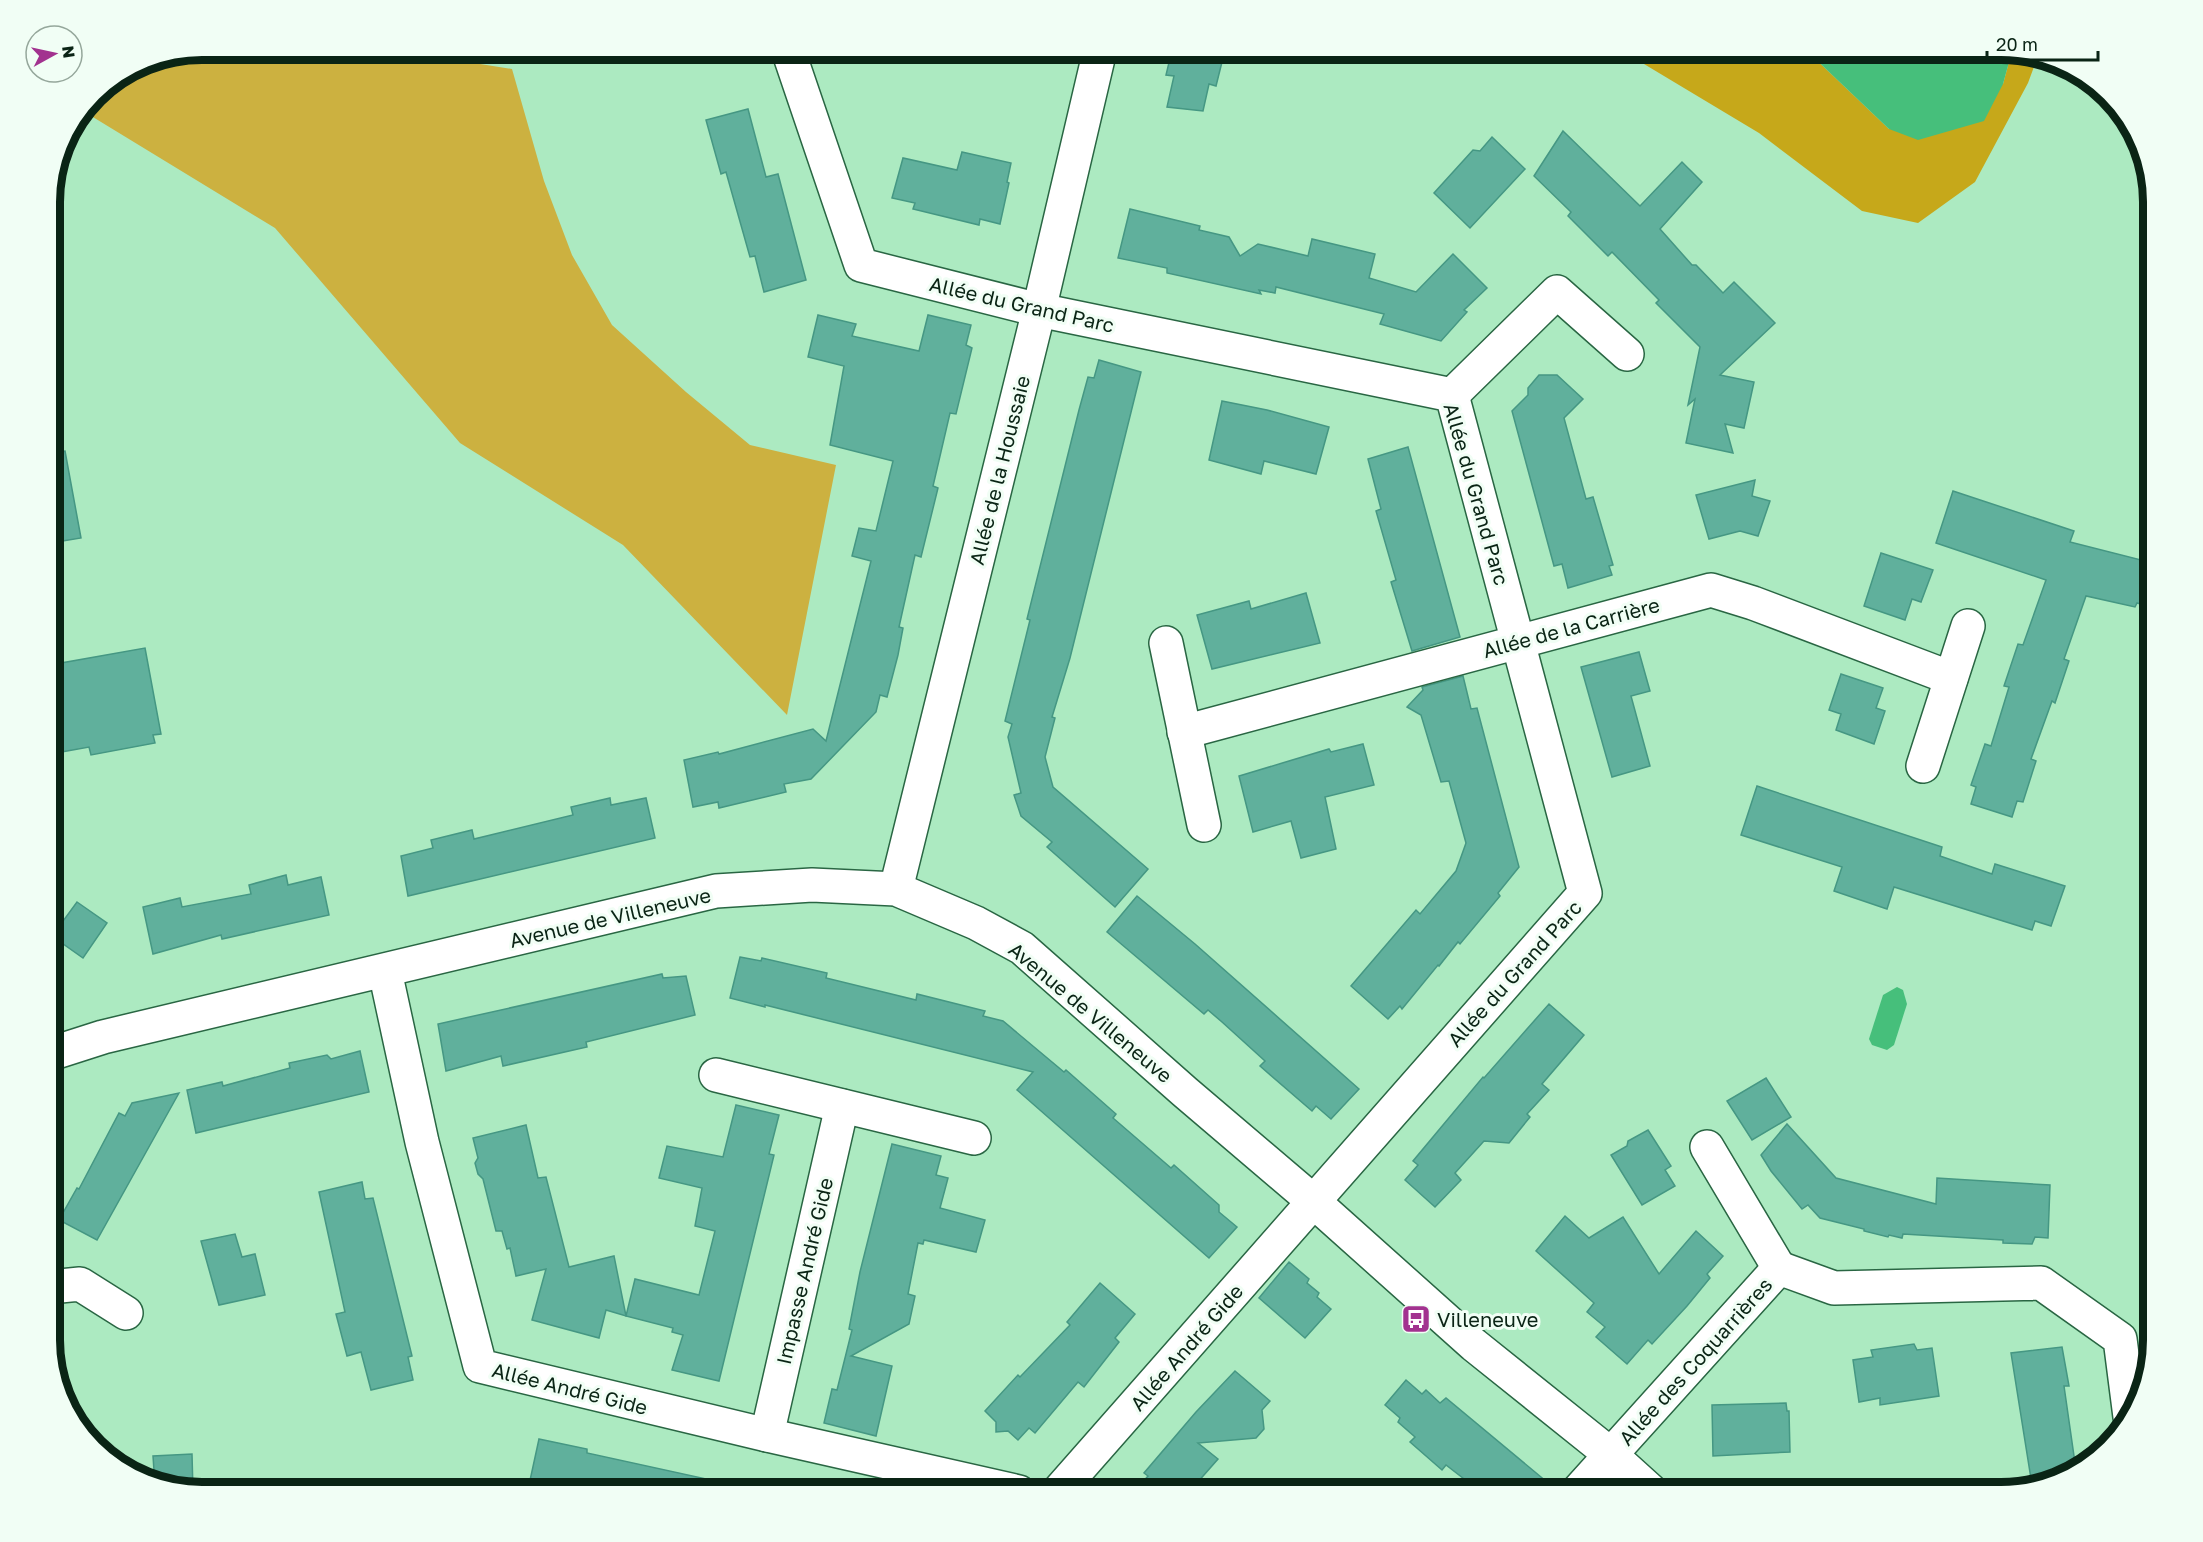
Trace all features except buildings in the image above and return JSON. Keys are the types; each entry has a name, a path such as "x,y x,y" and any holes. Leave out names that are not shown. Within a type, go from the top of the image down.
{"street":[{"name":"Allée du Grand Parc","path":"791,60 861,265 1038,310 1452,395 1585,893 1313,1201"},
{"name":"Allée de la Houssaie","path":"896,889 1098,60"},
{"path":"1452,395 1557,292 1627,354"},
{"name":"Allée de la Carrière","path":"1184,732 1711,590 1753,603 1951,678"},
{"path":"1923,766 1968,626"},
{"path":"1166,643 1204,825"},
{"name":"Avenue de Villeneuve","path":"60,1051 103,1037 716,891 812,885 896,889 976,923 1022,948 1313,1201 1474,1345 1610,1454 1641,1482"},
{"name":"Allée André Gide","path":"385,971 422,1142 480,1366 766,1435 921,1481"},
{"path":"717,1075 974,1138"},
{"name":"Impasse André Gide","path":"766,1435 842,1106"},
{"name":"Allée des Coquarrières","path":"1707,1147 1779,1268 1834,1288 2041,1283 2120,1339 2128,1403"},
{"name":"Allée André Gide","path":"1067,1482 1313,1201"},
{"name":"Allée des Coquarrières","path":"1586,1482 1779,1268"},
{"path":"60,1286 80,1284 126,1313"}],"shaded area":[{"path":"474,60 474,63 512,69 544,181 572,255 612,325 686,392 750,445 836,465 787,715 623,545 460,443 275,228 90,115 108,95 131,79 165,65 184,61"},
{"path":"1634,60 1817,60 1889,129 2003,84 2009,60 2035,64 2028,83 1975,182 1918,223 1862,211 1759,133"},
{"path":"1817,60 2009,60 2003,84 1984,121 1918,140 1889,129"},
{"path":"1897,987 1903,990 1907,1004 1894,1045 1887,1050 1872,1045 1869,1039 1883,995"}],"place":[{"name":"Villeneuve","path":"1416,1319"}]}
